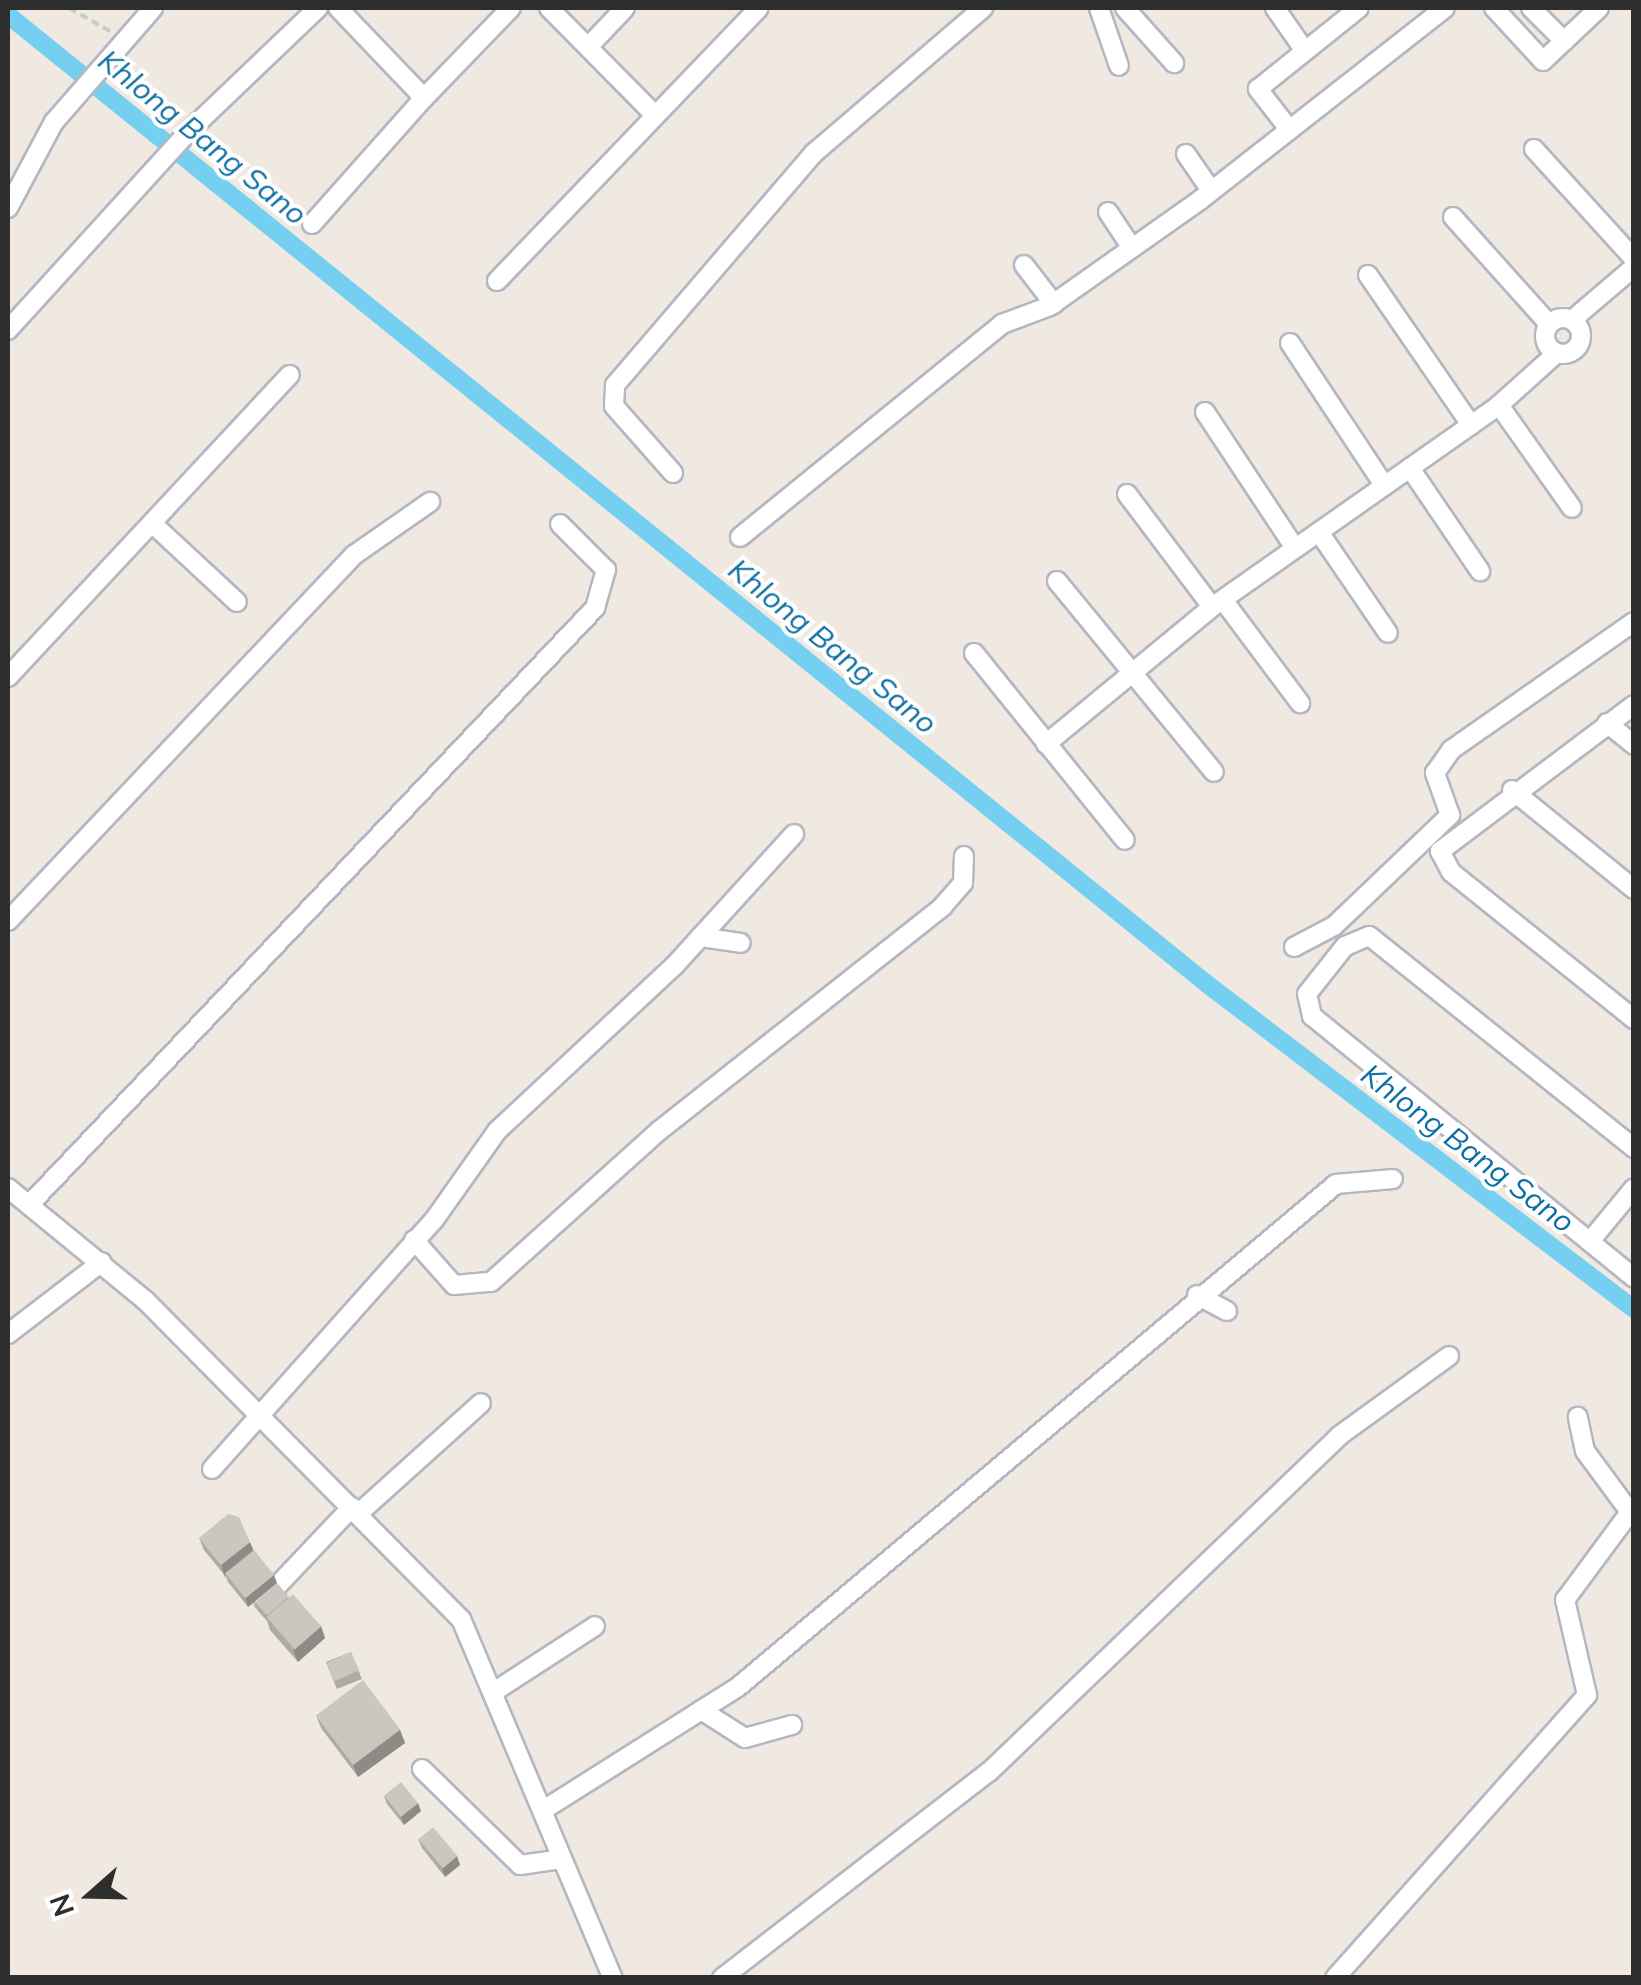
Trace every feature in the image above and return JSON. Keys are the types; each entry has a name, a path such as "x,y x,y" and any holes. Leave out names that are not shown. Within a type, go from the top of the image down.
{"street":[{"path":"8,208 54,122 153,8"},
{"path":"8,330 186,133 318,8"},
{"path":"338,8 424,98"},
{"path":"312,224 424,98 511,8"},
{"path":"549,8 654,114"},
{"path":"589,46 625,8"},
{"path":"497,281 759,8"},
{"path":"673,473 614,406 615,385 814,153 983,8"},
{"path":"1099,8 1119,66"},
{"path":"1126,8 1174,63"},
{"path":"1274,8 1306,51"},
{"path":"1289,129 1258,89 1359,8"},
{"path":"740,537 1002,324 1054,304 1444,8"},
{"path":"1494,8 1543,61 1600,8"},
{"path":"1531,8 1564,41"},
{"path":"1534,150 1634,259"},
{"path":"1186,154 1210,188"},
{"path":"1108,212 1132,248"},
{"path":"1454,216 1549,324"},
{"path":"1024,265 1054,304"},
{"path":"1549,324 1572,320 1634,266"},
{"path":"1368,275 1471,425"},
{"path":"1046,744 1218,604 1499,405 1557,353 1579,343 1572,320"},
{"path":"1549,324 1545,340 1557,353"},
{"path":"1290,343 1384,485"},
{"path":"8,677 290,376"},
{"path":"1499,405 1572,508"},
{"path":"1205,412 1296,548"},
{"path":"1410,468 1480,571"},
{"path":"1127,494 1300,703"},
{"path":"8,921 354,555 430,502"},
{"path":"154,524 237,602"},
{"path":"29,1206 595,608 606,570 560,524"},
{"path":"1320,532 1388,633"},
{"path":"1057,581 1214,772"},
{"path":"1294,947 1334,926 1450,815 1435,773 1450,750 1634,622"},
{"path":"8,646 23,660"},
{"path":"974,653 1125,840"},
{"path":"1634,705 1512,790 1445,843 1440,860 1634,1020"},
{"path":"1608,723 1634,745"},
{"path":"1512,790 1634,889"},
{"path":"212,1469 262,1418 414,1240 497,1131 700,937 794,834"},
{"path":"414,1240 454,1284 491,1282 660,1130 942,907 963,883 964,856"},
{"path":"700,937 741,943"},
{"path":"1634,1148 1380,942 1345,946 1307,994 1321,1024 1634,1278"},
{"path":"544,1809 701,1710 1196,1295 1336,1184 1393,1179"},
{"path":"8,1188 102,1262 461,1619 496,1690 562,1859 614,1978"},
{"path":"1591,1240 1634,1188"},
{"path":"8,1334 102,1262"},
{"path":"1196,1295 1227,1312"},
{"path":"722,1978 989,1772 1339,1436 1449,1356"},
{"path":"264,1600 355,1510 480,1404"},
{"path":"1335,1978 1587,1694 1565,1600 1630,1512 1585,1451 1578,1417"},
{"path":"496,1690 595,1626"},
{"path":"701,1710 745,1738 792,1725"},
{"path":"422,1769 520,1864 562,1859"}],"path":[{"path":"68,8 123,38"}],"building":[{"path":"228,1514 239,1517 250,1542 221,1565 199,1538"},
{"path":"254,1550 274,1575 245,1598 225,1573"},
{"path":"277,1583 289,1597 267,1616 255,1602"},
{"path":"293,1594 321,1626 295,1649 267,1617"},
{"path":"351,1652 359,1670 334,1681 326,1663"},
{"path":"363,1680 400,1730 353,1765 316,1716"},
{"path":"401,1782 418,1803 401,1817 384,1796"},
{"path":"433,1827 457,1856 443,1868 418,1839"}],"waterway":[{"name":"Khlong Bang Sano","path":"8,15 1207,984 1634,1309"}]}
